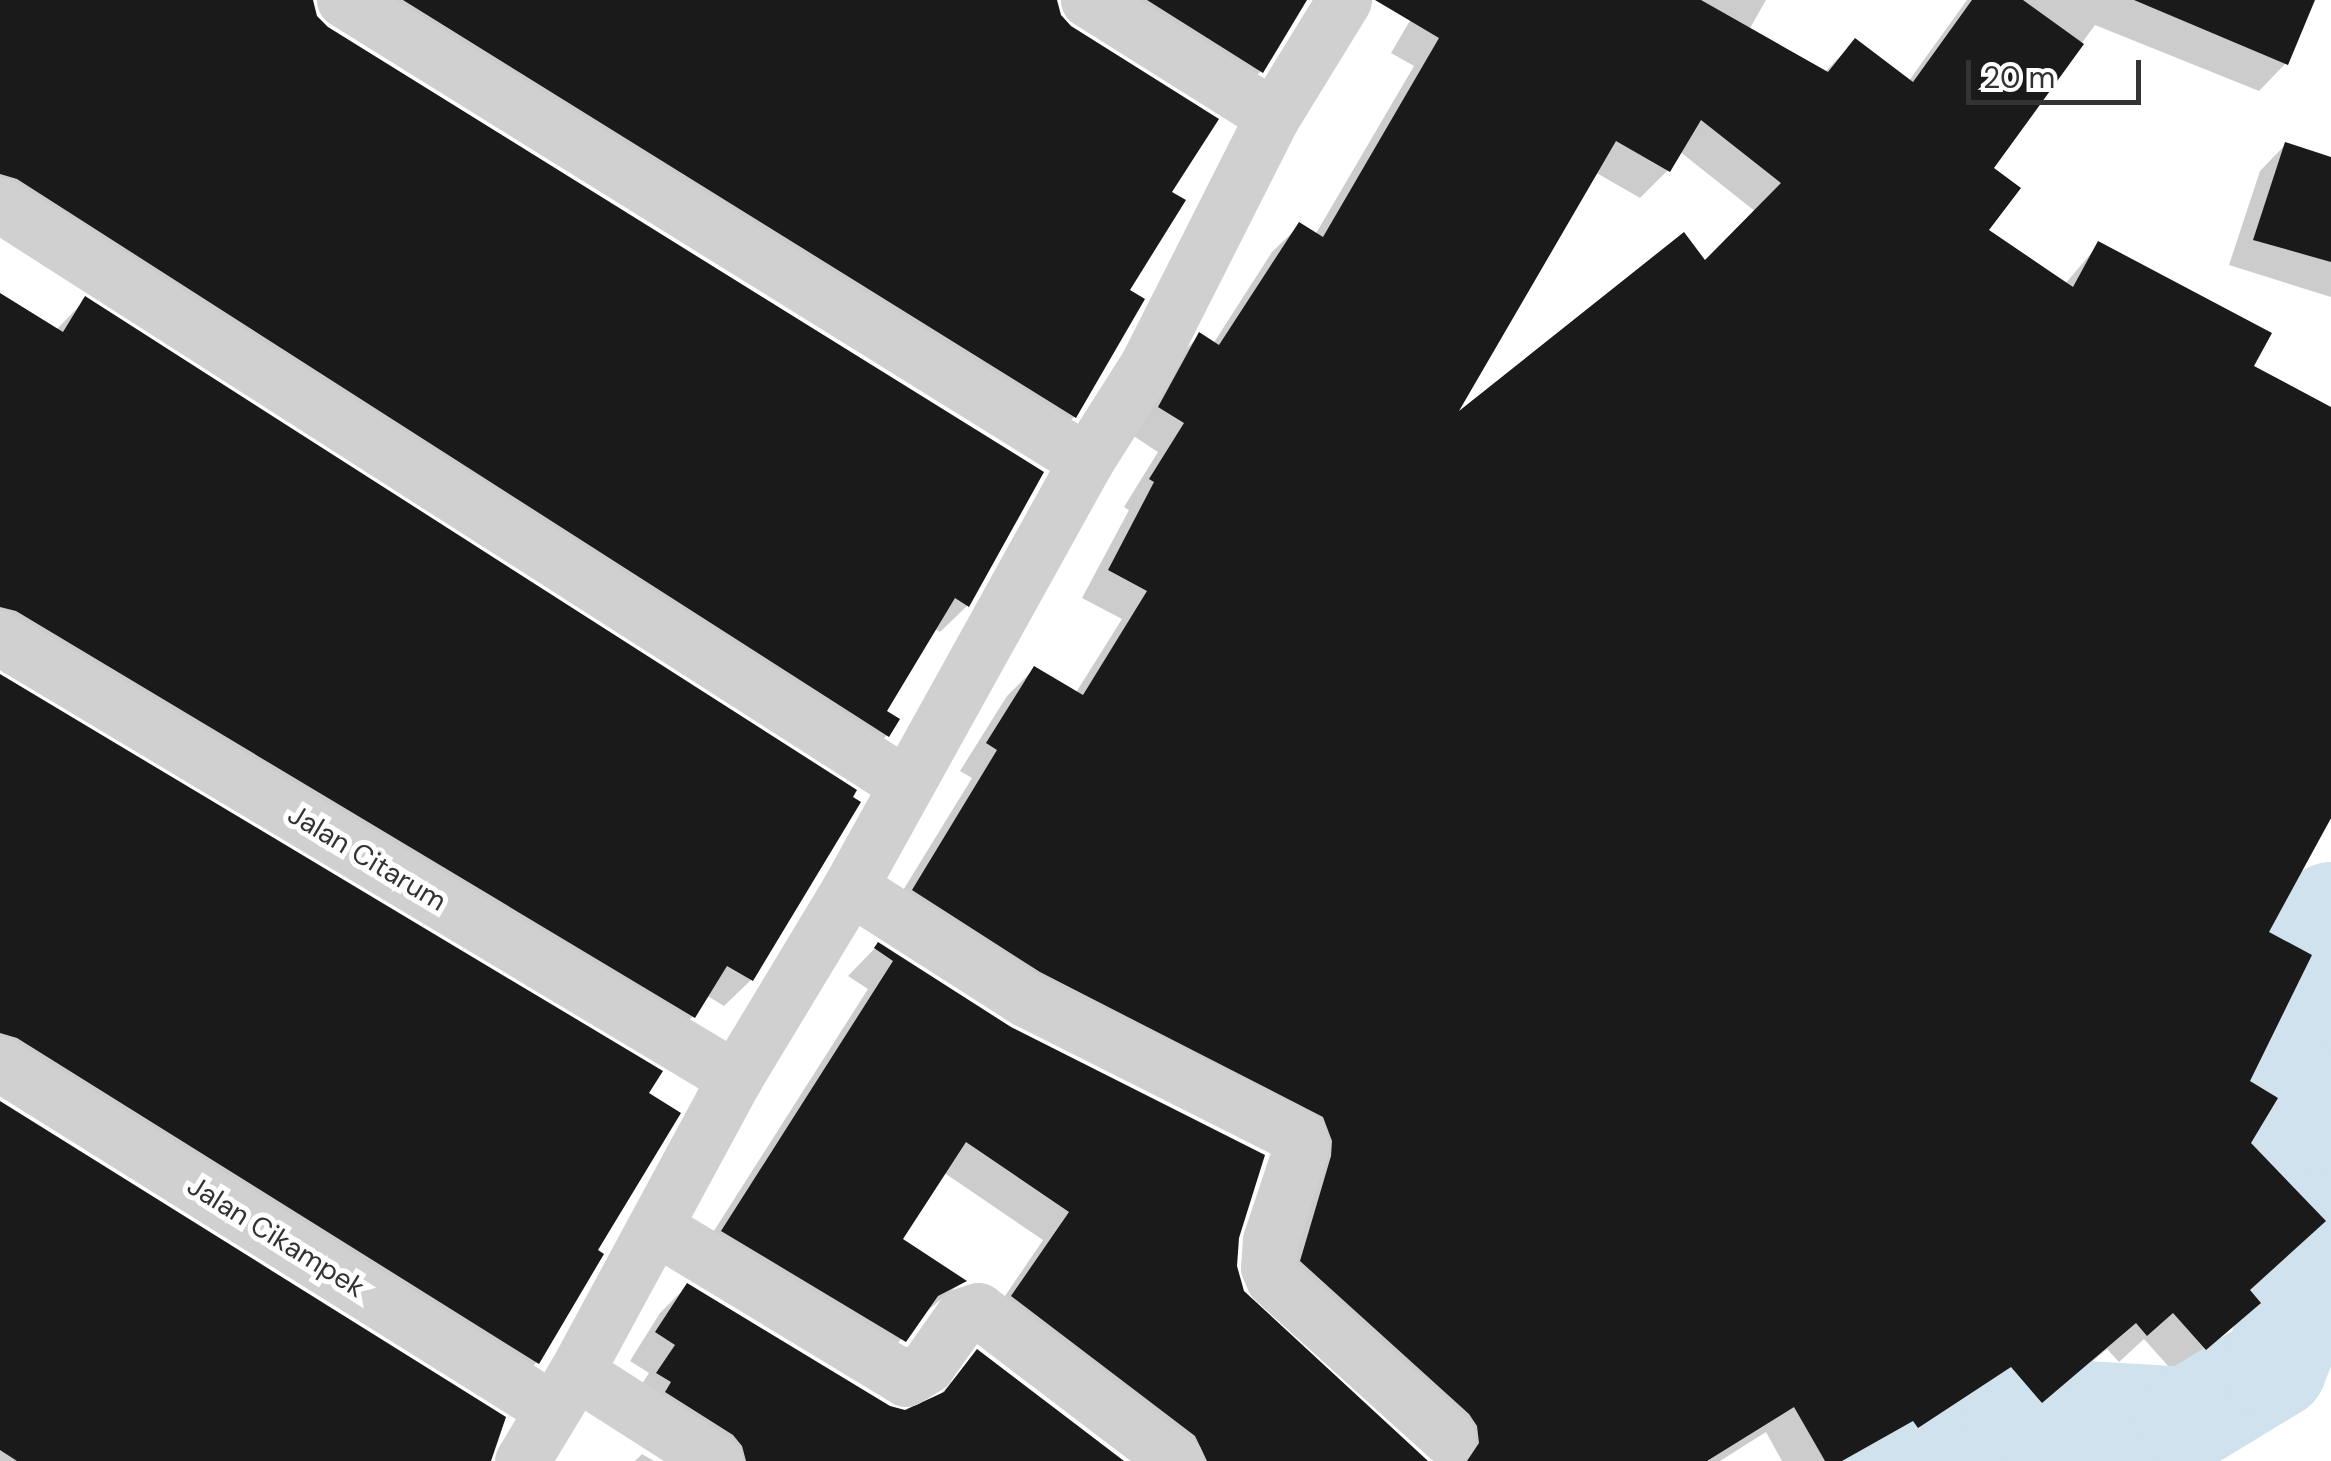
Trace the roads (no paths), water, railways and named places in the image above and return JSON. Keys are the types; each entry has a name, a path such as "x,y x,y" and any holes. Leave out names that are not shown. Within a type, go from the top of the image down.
{"street":[{"path":"344,0 1086,461"},
{"path":"1088,0 1273,116"},
{"path":"522,1461 735,1078 850,887 1086,461 1147,365 1273,116 1344,0"},
{"path":"0,205 905,784"},
{"name":"Jalan Citarum","path":"0,638 735,1078"},
{"path":"850,887 1025,999 1299,1137 1301,1147 1270,1240 1268,1267 1272,1280 1448,1437"},
{"name":"Jalan Cikampek","path":"0,1064 564,1391 715,1461"},
{"path":"655,1227 906,1379 927,1366 963,1314 978,1310 1176,1461"}],"waterway":[{"path":"2331,914 2274,1056 2331,1208"},
{"path":"1878,1461 2015,1409 2187,1419 2274,1366 2331,1221"}]}
